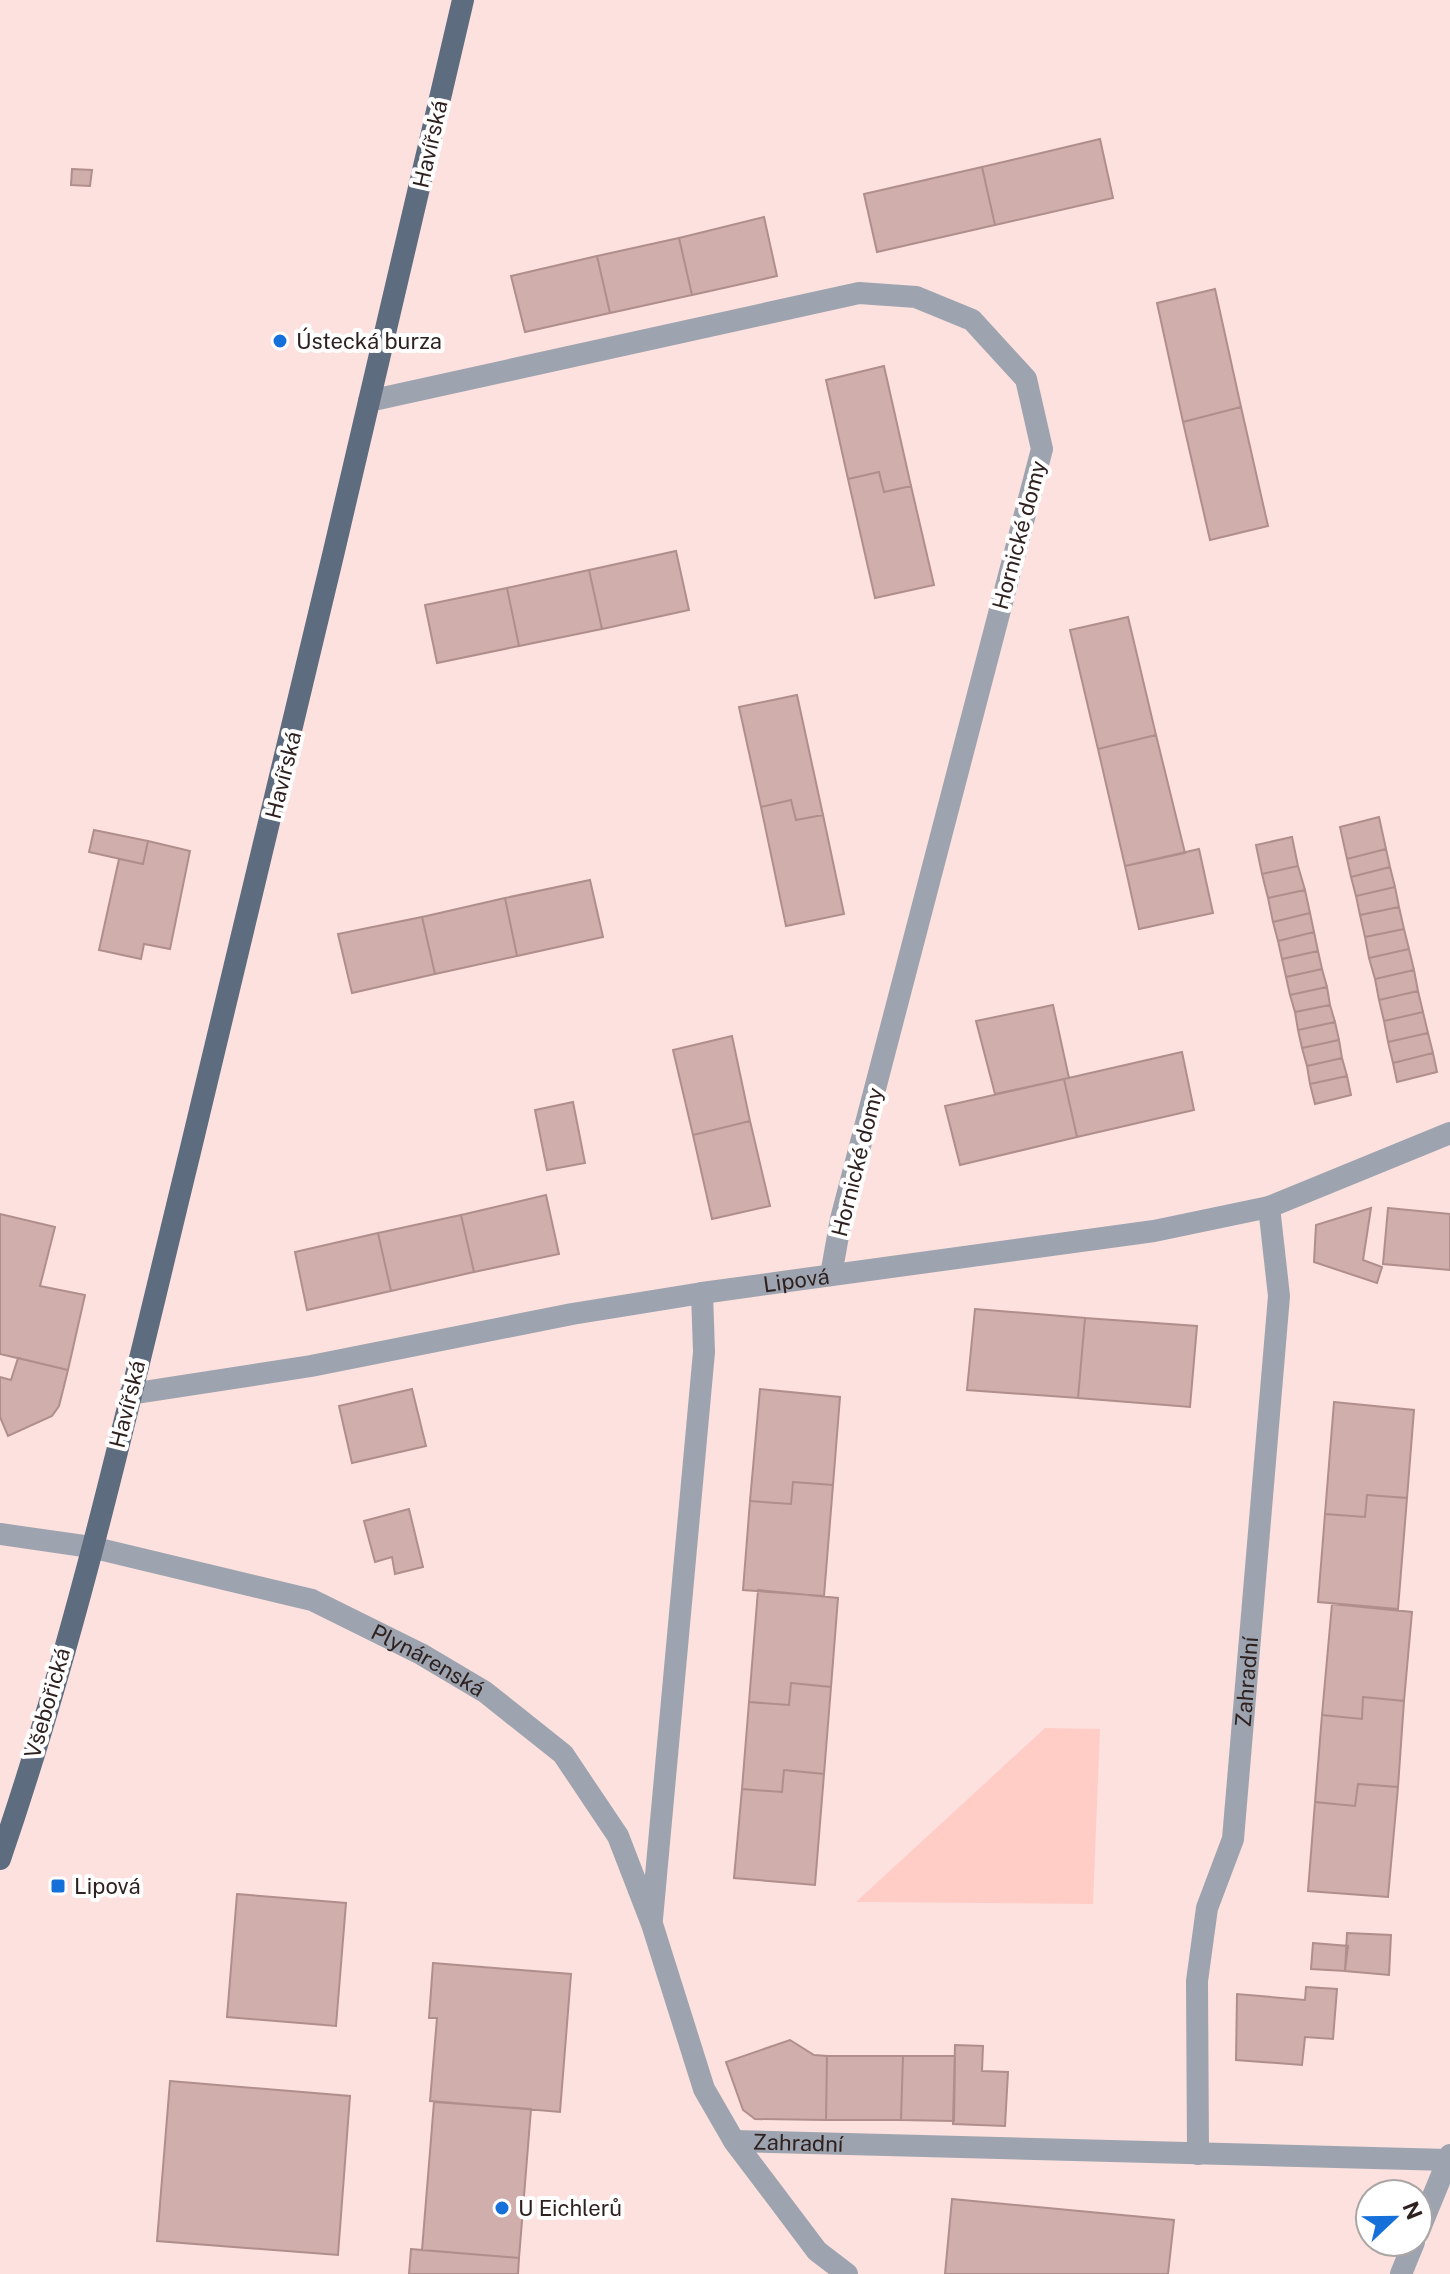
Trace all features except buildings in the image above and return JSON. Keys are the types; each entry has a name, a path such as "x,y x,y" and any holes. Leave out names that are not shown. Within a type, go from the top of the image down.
{"main road":[{"name":"Havířská","path":"91,1547 296,722 463,0"},
{"name":"Všebořická","path":"0,1859 91,1547"}],"street":[{"name":"Hornické domy","path":"369,401 859,293 916,297 972,320 1026,379 1042,449 841,1219 831,1275"},
{"name":"Lipová","path":"130,1394 311,1366 572,1314 702,1293 1154,1231 1269,1207 1450,1133"},
{"name":"Zahradní","path":"1198,2154 1197,1981 1207,1908 1233,1839 1279,1296 1269,1207"},
{"name":"Plynárenská","path":"652,1924 704,1352 702,1293"},
{"path":"0,1534 91,1547"},
{"name":"Plynárenská","path":"91,1547 312,1600 421,1654 485,1692 563,1754 618,1836 652,1924 704,2089 734,2141 817,2251 847,2274"},
{"name":"Zahradní","path":"734,2141 1198,2154 1449,2157"},
{"path":"1434,2194 1449,2157"},
{"path":"816,2274 817,2251"}],"shaded area":[{"path":"1045,1728 1100,1729 1093,1904 856,1902"}],"place":[{"name":"Ústecká burza","path":"280,341"},
{"name":"Lipová","path":"58,1886"},
{"name":"U Eichlerů","path":"502,2208"}]}
